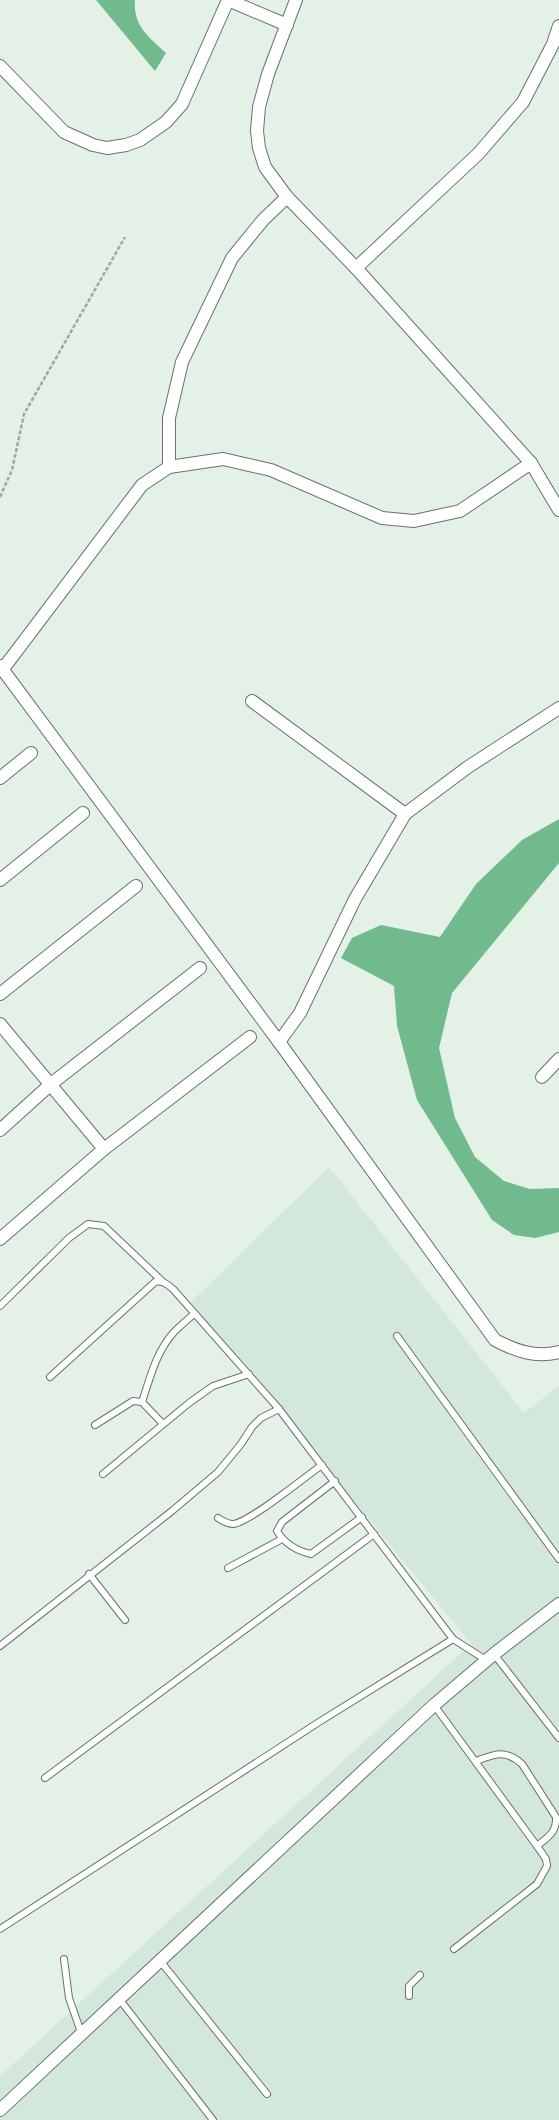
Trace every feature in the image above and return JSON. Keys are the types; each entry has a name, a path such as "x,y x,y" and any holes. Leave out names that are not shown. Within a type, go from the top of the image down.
{"street":[{"path":"0,66 64,132 93,146 107,148 126,145 140,140 166,122 182,104 228,0 287,25"},
{"path":"296,0 268,74 260,107 257,131 259,148 265,167 287,197 356,268 531,463 559,510"},
{"path":"356,268 478,154 523,102 553,44 559,26"},
{"path":"169,468 169,418 182,362 232,258 263,220 287,197"},
{"path":"531,463 460,511 414,521 382,518 271,470 223,459 169,468 142,485 2,668 279,1042 495,1340 516,1351 534,1355 559,1352"},
{"path":"252,701 405,814"},
{"path":"279,1042 300,1013 355,899 405,814 468,767 559,708"},
{"path":"0,778 31,753"},
{"path":"0,880 83,813"},
{"path":"0,994 136,886"},
{"path":"0,1130 51,1084 200,968"},
{"path":"0,1024 104,1149"},
{"path":"0,1239 104,1149 250,1037"},
{"path":"542,1077 559,1059"},
{"path":"0,2110 161,1962 434,1705 490,1657 559,1604"}],"lane":[{"path":"0,1306 69,1238 88,1224 104,1226 173,1290 279,1409 335,1481 453,1639 490,1657 559,1738"},
{"path":"50,1377 155,1282 160,1281 165,1283"},
{"path":"142,1402 154,1367 164,1346 174,1332 194,1314"},
{"path":"397,1336 559,1559"},
{"path":"103,1474 163,1424 213,1386 249,1374"},
{"path":"95,1425 133,1401 142,1402 163,1424"},
{"path":"0,1646 89,1574 172,1511 218,1472 241,1444 252,1427 261,1418 279,1409"},
{"path":"218,1518 226,1523 233,1524 241,1521 260,1510 322,1464"},
{"path":"335,1481 282,1522 277,1531 282,1539 300,1552 311,1554 362,1517"},
{"path":"46,1778 374,1534"},
{"path":"228,1568 282,1539"},
{"path":"89,1574 125,1620"},
{"path":"0,1929 319,1722 453,1639"},
{"path":"434,1705 537,1846 546,1859 547,1866 537,1884 454,1949"},
{"path":"476,1761 496,1754 504,1754 514,1757 522,1764 556,1817 556,1826 550,1835 537,1846"},
{"path":"64,1959 69,1998 82,2035"},
{"path":"161,1962 267,2094"},
{"path":"409,1996 409,1986 420,1974"},
{"path":"120,2000 213,2120"}],"path":[{"path":"0,497 12,470 24,414 125,237"}],"shaded area":[{"path":"96,0 135,0 136,17 139,24 148,36 166,53 155,71"},
{"path":"559,819 559,863 452,993 439,1048 455,1118 475,1157 504,1181 530,1189 559,1188 559,1232 535,1238 514,1235 492,1220 417,1100 397,1026 394,986 341,958 352,938 381,925 440,937 476,884 522,840"},
{"path":"329,1167 524,1413 559,1386 559,2120 0,2120 0,2076 471,1644 191,1302"}]}
